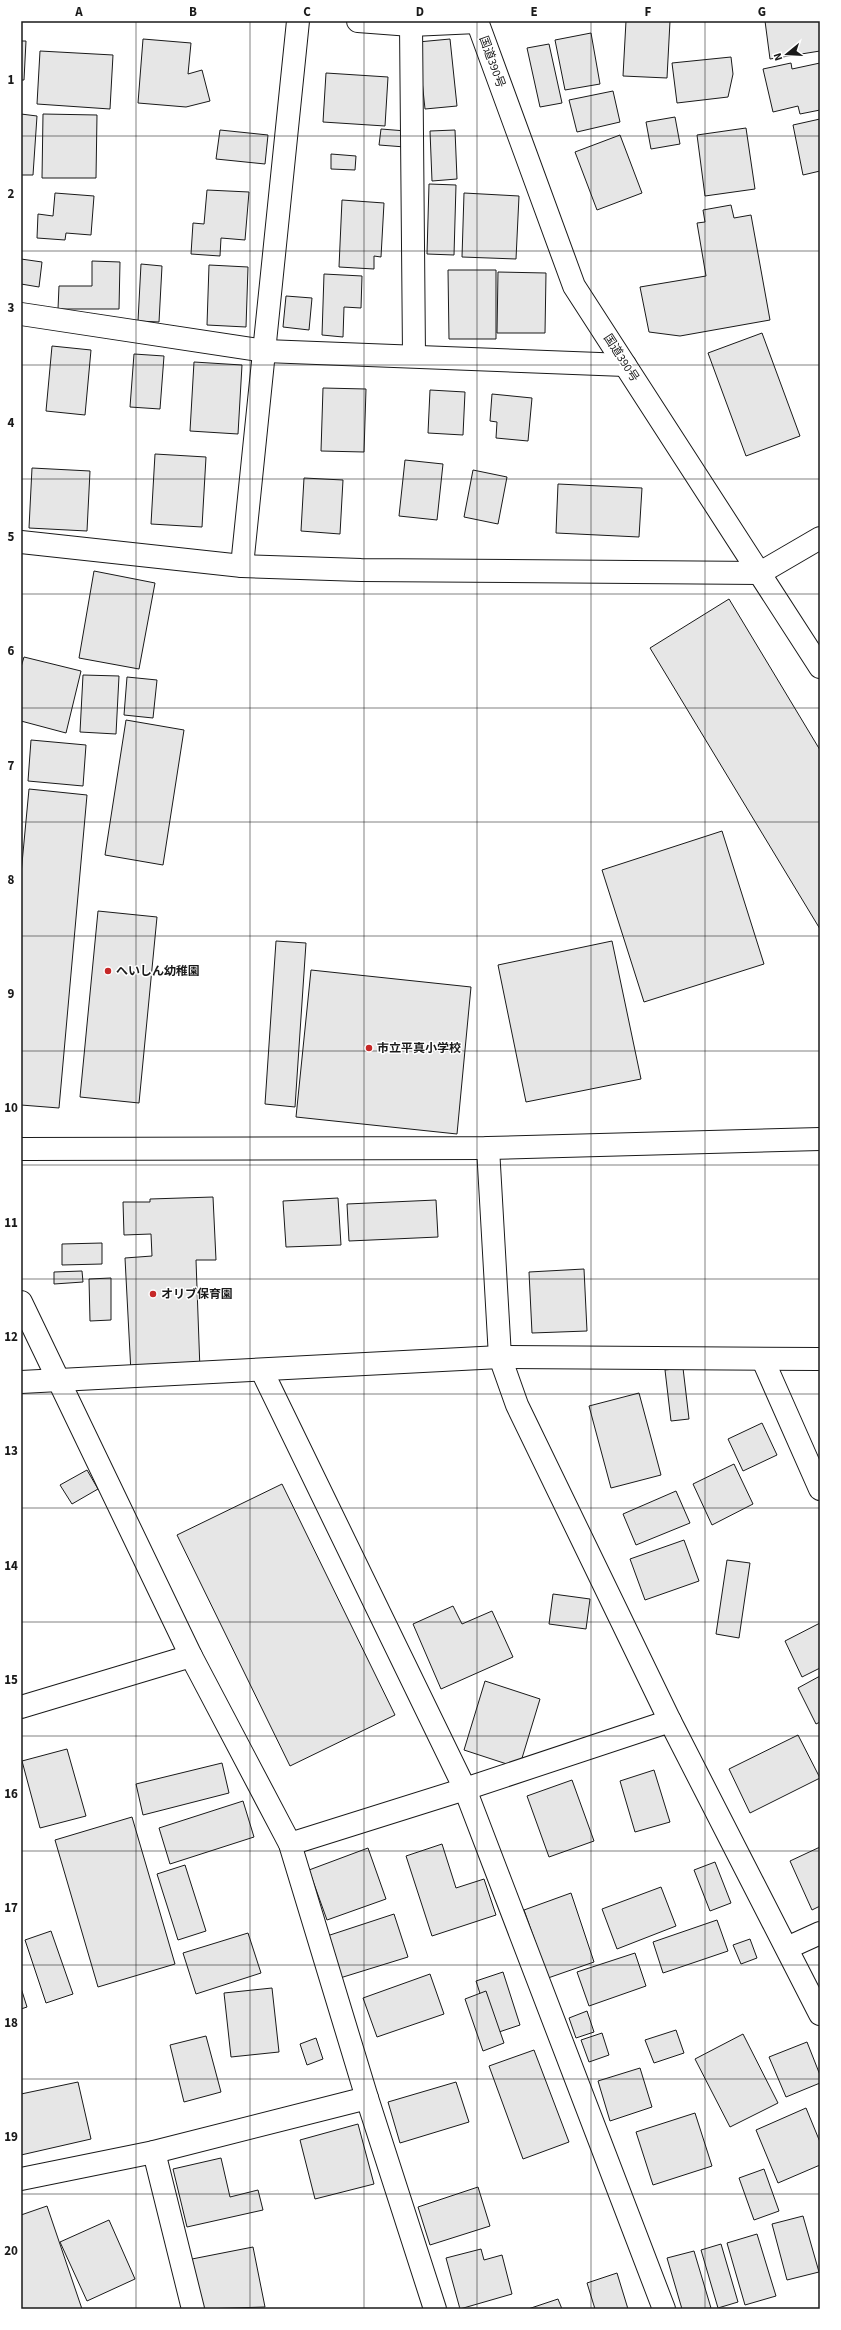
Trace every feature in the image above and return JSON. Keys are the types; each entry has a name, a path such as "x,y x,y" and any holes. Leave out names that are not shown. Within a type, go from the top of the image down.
{"main road":[{"path":"242,566 265,350 268,298 298,21"},
{"path":"358,21 411,25 477,22"},
{"name":"国道390号","path":"477,22 574,286 820,667"},
{"path":"411,25 414,355"},
{"path":"21,314 265,350 414,355 625,365"},
{"path":"21,542 242,566 361,570 760,573 820,538"},
{"path":"21,1149 488,1148 820,1139"},
{"path":"488,1148 500,1357 517,1405 670,1721 820,2014"},
{"path":"21,1302 191,1656 290,1844 367,2098 435,2309"},
{"path":"21,1382 262,1371 500,1357 763,1360 820,1359"},
{"path":"763,1360 820,1489"},
{"path":"262,1371 465,1789 664,2309"},
{"path":"21,1707 191,1656"},
{"path":"290,1844 465,1789 670,1721"},
{"path":"787,1948 820,1933"},
{"path":"21,2179 154,2152 367,2098"},
{"path":"154,2152 193,2309"}],"building":[{"path":"626,21 670,21 667,78 623,76"},
{"path":"765,21 820,21 820,51 770,59"},
{"path":"591,33 600,84 565,90 555,40"},
{"path":"143,39 191,43 188,74 202,70 210,101 186,107 138,103"},
{"path":"450,39 457,106 425,109 418,42"},
{"path":"21,41 26,41 24,80 21,80"},
{"path":"549,44 562,103 540,107 527,48"},
{"path":"40,51 113,55 110,109 37,104"},
{"path":"731,57 733,74 728,97 677,103 672,63"},
{"path":"791,63 792,69 820,63 820,110 800,114 798,106 773,112 763,69"},
{"path":"326,73 388,77 385,126 323,122"},
{"path":"613,91 620,122 577,132 569,100"},
{"path":"21,114 37,116 33,175 21,175"},
{"path":"43,114 97,115 96,178 42,178"},
{"path":"675,117 680,144 651,149 646,122"},
{"path":"820,119 820,171 803,175 793,125"},
{"path":"746,128 755,189 705,196 697,135"},
{"path":"381,129 406,131 405,147 379,145"},
{"path":"220,130 268,135 265,164 216,159"},
{"path":"455,130 457,179 432,181 430,131"},
{"path":"620,135 642,193 597,210 575,152"},
{"path":"331,154 356,156 355,170 331,169"},
{"path":"429,184 456,185 454,255 427,254"},
{"path":"207,190 249,192 245,240 221,238 220,256 191,254 193,223 204,224"},
{"path":"55,193 94,196 91,235 66,233 65,240 37,238 38,214 53,216"},
{"path":"464,193 519,196 516,259 462,257"},
{"path":"342,200 384,203 381,257 374,256 374,269 339,267"},
{"path":"731,205 734,218 751,215 770,320 680,336 649,332 640,287 706,276 697,223 705,222 703,210"},
{"path":"21,259 42,262 39,287 21,284"},
{"path":"92,261 120,262 119,309 58,309 59,286 92,286"},
{"path":"141,264 162,266 159,322 138,321"},
{"path":"209,265 248,267 246,327 207,325"},
{"path":"448,270 496,270 496,339 449,339"},
{"path":"498,272 546,273 545,333 497,333"},
{"path":"324,274 362,276 361,308 344,307 343,337 322,335"},
{"path":"286,296 312,298 309,330 283,327"},
{"path":"762,333 800,436 746,456 708,353"},
{"path":"52,346 91,350 85,415 46,411"},
{"path":"134,354 164,356 160,409 130,407"},
{"path":"194,362 242,365 238,434 190,431"},
{"path":"323,388 366,389 364,452 321,451"},
{"path":"430,390 465,392 463,435 428,433"},
{"path":"492,394 532,398 528,441 496,438 497,422 490,421"},
{"path":"155,454 206,457 202,527 151,524"},
{"path":"405,460 443,464 437,520 399,516"},
{"path":"32,468 90,471 87,531 29,528"},
{"path":"473,470 507,477 498,524 464,517"},
{"path":"304,478 343,480 340,534 301,531"},
{"path":"558,484 642,488 639,537 556,533"},
{"path":"94,571 155,583 139,669 79,658"},
{"path":"729,599 820,750 820,929 650,648"},
{"path":"24,657 81,671 66,733 21,721 21,667"},
{"path":"83,675 119,676 116,734 80,732"},
{"path":"127,677 157,680 153,718 124,715"},
{"path":"126,720 184,730 163,865 105,855"},
{"path":"31,740 86,745 83,786 28,781"},
{"path":"29,789 87,795 59,1108 21,1105 21,874"},
{"path":"722,831 764,964 644,1002 602,870"},
{"path":"98,911 157,917 139,1103 80,1097"},
{"path":"276,941 306,943 295,1107 265,1104"},
{"path":"612,941 641,1079 526,1102 498,965"},
{"path":"311,970 471,987 457,1134 296,1117"},
{"path":"213,1197 216,1260 196,1260 200,1370 131,1373 125,1258 152,1256 151,1234 124,1235 123,1202 150,1202 150,1199"},
{"path":"338,1198 341,1245 286,1247 283,1201"},
{"path":"436,1200 438,1237 349,1241 347,1204"},
{"path":"102,1243 102,1264 62,1265 62,1244"},
{"path":"584,1269 587,1331 532,1333 529,1272"},
{"path":"82,1271 83,1282 54,1284 54,1272"},
{"path":"111,1278 111,1320 90,1321 89,1279"},
{"path":"683,1368 689,1419 671,1421 665,1370"},
{"path":"639,1393 661,1475 611,1488 589,1406"},
{"path":"762,1423 777,1455 743,1471 728,1439"},
{"path":"734,1464 753,1504 712,1525 693,1484"},
{"path":"87,1470 98,1489 72,1504 60,1485"},
{"path":"282,1484 395,1715 290,1766 177,1535"},
{"path":"676,1491 690,1523 636,1545 623,1514"},
{"path":"684,1540 699,1581 645,1600 630,1559"},
{"path":"727,1560 750,1563 739,1638 716,1634"},
{"path":"553,1594 590,1599 586,1629 549,1624"},
{"path":"453,1606 462,1624 492,1611 513,1657 441,1689 413,1624"},
{"path":"820,1623 820,1668 802,1677 785,1641"},
{"path":"820,1676 820,1722 816,1724 798,1688"},
{"path":"485,1681 540,1699 519,1768 464,1750"},
{"path":"798,1735 820,1778 750,1813 729,1769"},
{"path":"67,1749 86,1816 40,1828 22,1761"},
{"path":"222,1763 229,1793 143,1815 136,1784"},
{"path":"654,1770 670,1822 635,1832 620,1781"},
{"path":"572,1780 594,1841 549,1857 527,1796"},
{"path":"243,1801 254,1837 170,1864 159,1828"},
{"path":"132,1817 175,1964 98,1987 55,1840"},
{"path":"442,1844 456,1888 484,1879 496,1915 432,1936 406,1856"},
{"path":"820,1847 820,1906 812,1910 790,1861"},
{"path":"368,1848 386,1899 327,1920 309,1870"},
{"path":"715,1862 731,1903 710,1911 694,1870"},
{"path":"185,1865 206,1931 178,1940 157,1874"},
{"path":"661,1887 676,1926 617,1949 602,1909"},
{"path":"571,1893 594,1962 548,1978 524,1910"},
{"path":"394,1914 408,1957 340,1978 327,1936"},
{"path":"717,1920 728,1951 663,1973 653,1942"},
{"path":"51,1931 73,1994 46,2003 25,1940"},
{"path":"248,1933 261,1973 196,1994 183,1953"},
{"path":"750,1939 757,1958 741,1964 733,1945"},
{"path":"635,1953 646,1986 589,2006 577,1972"},
{"path":"503,1972 520,2025 493,2034 476,1981"},
{"path":"430,1974 444,2014 377,2037 363,1998"},
{"path":"21,1988 27,2007 21,2009"},
{"path":"272,1988 279,2052 231,2057 224,1993"},
{"path":"486,1991 504,2043 483,2051 465,1999"},
{"path":"587,2011 594,2032 576,2038 569,2018"},
{"path":"676,2030 684,2053 654,2063 645,2040"},
{"path":"602,2033 609,2055 589,2062 581,2040"},
{"path":"743,2034 778,2103 730,2127 695,2059"},
{"path":"206,2036 221,2092 184,2102 170,2045"},
{"path":"316,2038 323,2059 307,2065 300,2044"},
{"path":"807,2042 820,2075 820,2083 786,2097 769,2057"},
{"path":"534,2050 569,2142 523,2159 489,2066"},
{"path":"640,2068 652,2107 610,2121 598,2081"},
{"path":"78,2082 91,2139 21,2155 21,2094"},
{"path":"456,2082 469,2122 400,2143 388,2102"},
{"path":"806,2108 820,2142 820,2165 778,2183 756,2130"},
{"path":"695,2113 712,2166 653,2185 636,2132"},
{"path":"358,2124 374,2184 315,2199 300,2140"},
{"path":"221,2158 230,2197 258,2190 263,2210 187,2227 173,2169"},
{"path":"764,2169 779,2211 754,2220 739,2178"},
{"path":"478,2187 490,2226 430,2245 418,2207"},
{"path":"47,2206 82,2309 21,2309 21,2215"},
{"path":"803,2216 819,2272 787,2280 772,2224"},
{"path":"109,2220 135,2279 87,2301 60,2242"},
{"path":"757,2234 776,2296 745,2305 727,2243"},
{"path":"721,2244 738,2302 718,2308 701,2250"},
{"path":"253,2247 265,2307 201,2309 192,2259"},
{"path":"481,2249 484,2260 502,2255 512,2294 460,2309 446,2258"},
{"path":"694,2251 711,2308 682,2309 667,2258"},
{"path":"617,2273 628,2309 595,2309 587,2283"},
{"path":"558,2299 562,2309 528,2309"}],"place":[{"name":"へいしん幼稚園","path":"108,971"},
{"name":"市立平真小学校","path":"369,1048"},
{"name":"オリブ保育園","path":"153,1294"}]}
